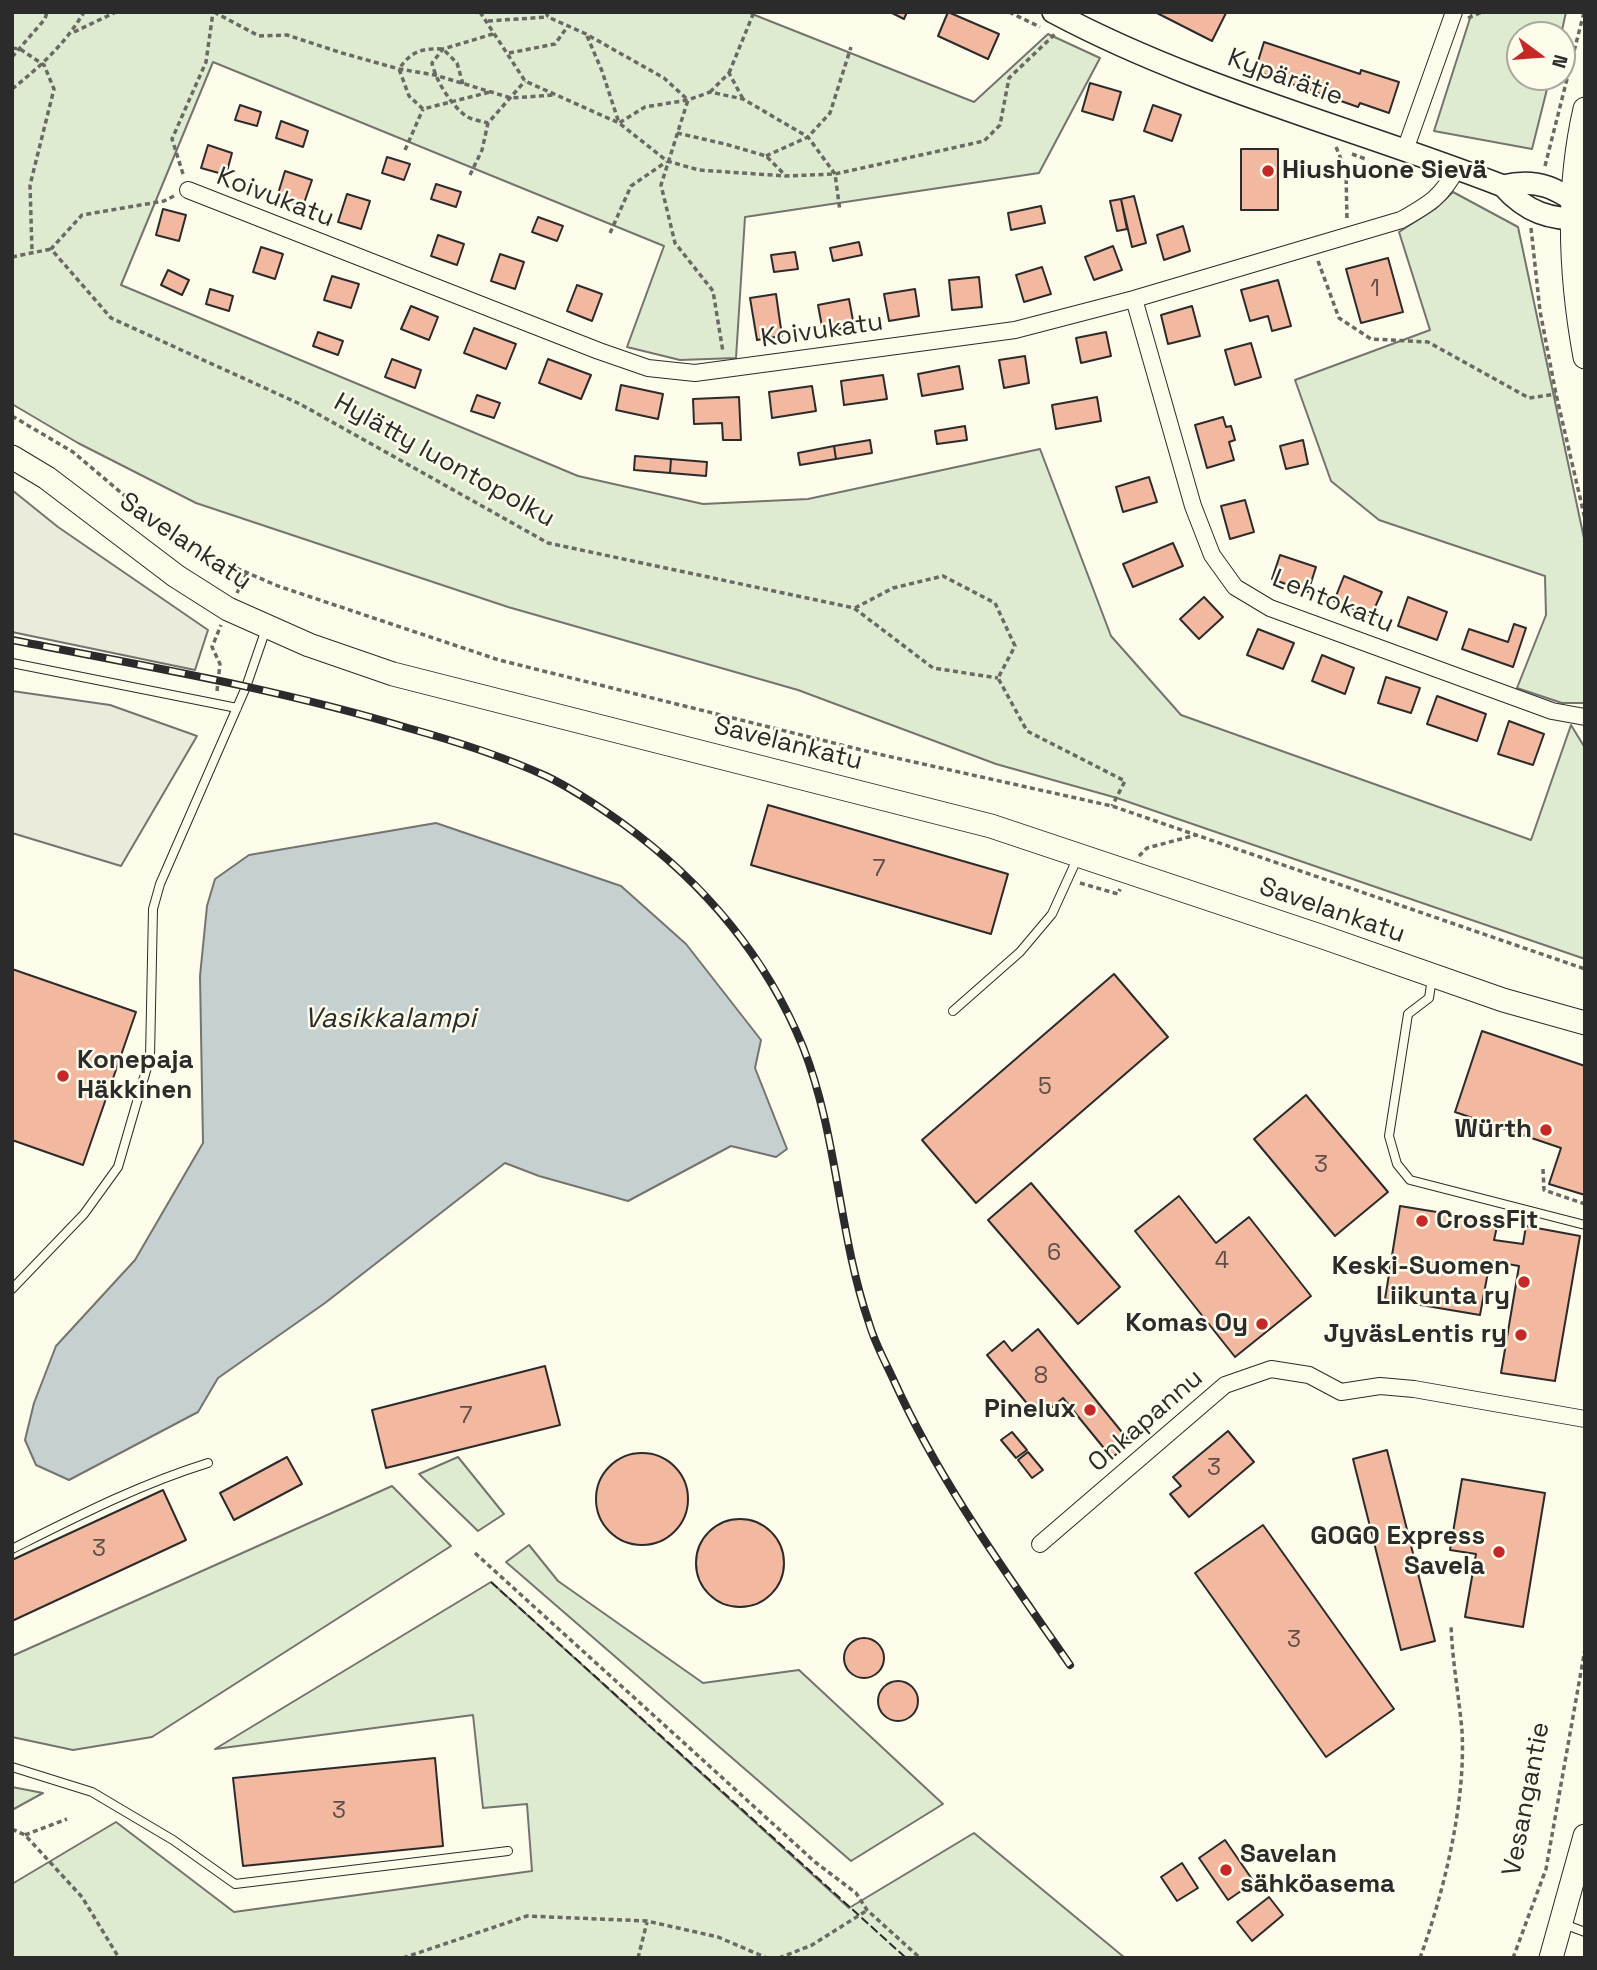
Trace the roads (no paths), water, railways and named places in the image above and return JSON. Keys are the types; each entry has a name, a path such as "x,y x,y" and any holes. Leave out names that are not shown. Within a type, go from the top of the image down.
{"main road":[{"path":"1585,109 1578,212 1578,319 1585,357"},
{"name":"Savelankatu","path":"12,457 47,478 176,576 228,609 309,645 393,674 966,819 1079,854 1503,1000 1585,1023"},
{"path":"1551,1958 1585,1836"}],"street":[{"name":"Kypärätie","path":"1053,12 1169,66 1503,186 1517,202 1532,210 1551,217 1578,212"},
{"path":"1405,150 1454,12"},
{"name":"Koivukatu","path":"188,190 599,351 648,368 695,373 1015,330 1134,299 1401,220 1433,202 1449,183 1457,168"},
{"name":"Lehtokatu","path":"1134,299 1193,506 1212,555 1235,587 1270,608 1552,712 1585,717"},
{"name":"Onkapannu","path":"1040,1544 1225,1385 1271,1368 1309,1375 1341,1392 1380,1386 1414,1388 1585,1419"}],"lane":[{"path":"12,1289 84,1214 118,1167 150,1057 153,909 160,884 237,708 267,626"},
{"path":"12,663 237,708"},
{"path":"953,1011 1020,952 1052,914 1079,854"},
{"path":"1433,975 1429,998 1408,1014 1389,1136 1397,1164 1410,1180 1585,1225"},
{"path":"12,1549 171,1474 208,1463"},
{"path":"12,1767 92,1792 173,1840 235,1884 508,1851"},
{"path":"1561,1923 1585,1931"}],"water":[{"name":"Vasikkalampi","path":"436,823 621,886 686,944 761,1040 755,1068 787,1149 776,1157 731,1146 628,1201 539,1176 505,1163 325,1303 218,1378 198,1412 69,1480 36,1465 25,1440 34,1403 56,1346 135,1260 203,1143 200,976 207,906 215,879 249,855"}],"railway":[{"path":"12,640 310,701 478,749 546,776 576,792 651,846 705,895 729,922 770,981 803,1047 824,1115 859,1289 877,1346 913,1420 954,1493 1070,1665"}],"place":[{"name":"Hiushuone Sievä","path":"1268,171"},
{"name":"Konepaja Häkkinen","path":"63,1076"},
{"name":"Würth","path":"1546,1130"},
{"name":"CrossFit","path":"1422,1221"},
{"name":"Keski-Suomen Liikunta ry","path":"1524,1282"},
{"name":"Komas Oy","path":"1262,1324"},
{"name":"JyväsLentis ry","path":"1521,1335"},
{"name":"Pinelux","path":"1090,1410"},
{"name":"GOGO Express Savela","path":"1499,1552"},
{"name":"Savelan sähköasema","path":"1226,1870"}]}
